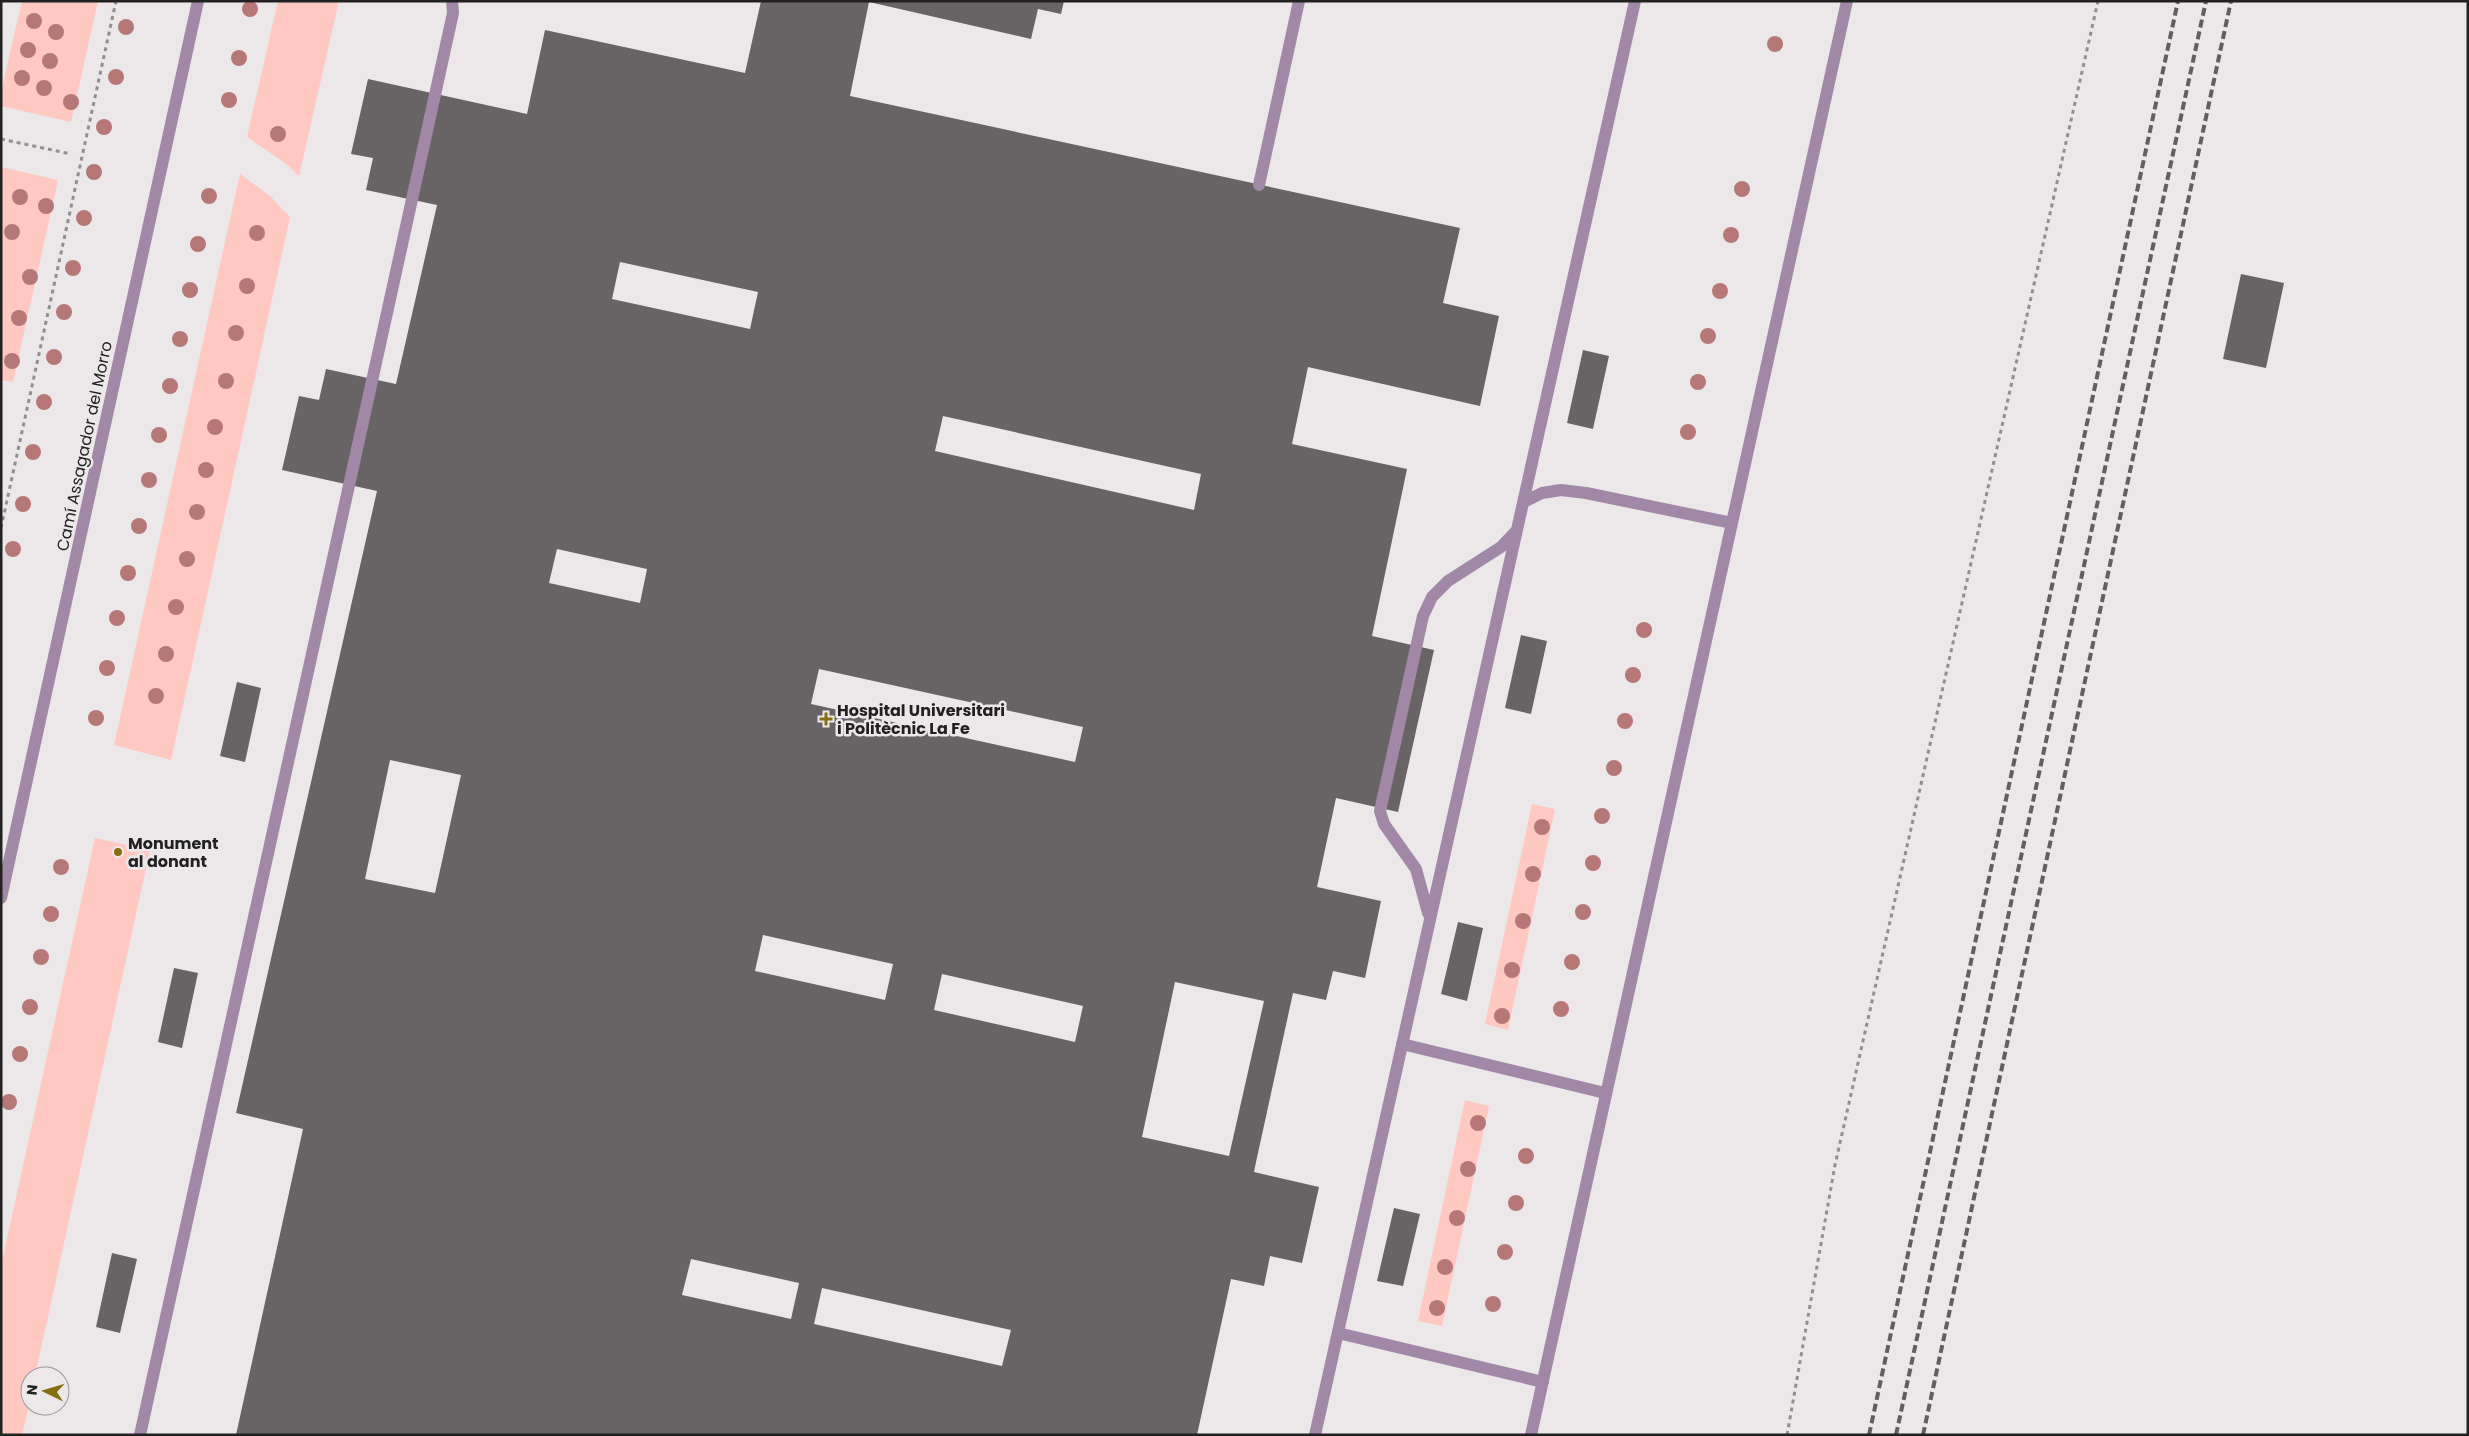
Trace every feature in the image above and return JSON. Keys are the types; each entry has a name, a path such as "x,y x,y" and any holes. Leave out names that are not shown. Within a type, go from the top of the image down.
{"street":[{"name":"Camí Assagador del Morro","path":"1,898 198,1"},
{"path":"1259,185 1299,1"},
{"path":"1314,1435 1635,1"},
{"path":"1531,1435 1847,1"},
{"path":"140,1435 453,5"},
{"path":"1524,502 1542,493 1561,490 1586,493 1732,523"},
{"path":"1429,919 1416,869 1384,824 1380,811 1423,616 1432,597 1448,581 1493,553 1517,530"},
{"path":"1402,1044 1605,1093"},
{"path":"1338,1332 1543,1382"}],"path":[{"path":"1,528 116,1"},
{"path":"1787,1435 1835,1165 2098,1"},
{"path":"1,139 71,154"}],"shaded area":[{"path":"22,1 98,1 71,122 1,106 1,92"},
{"path":"278,1 339,1 299,176 285,163 247,137"},
{"path":"1,167 58,180 13,382 1,380"},
{"path":"240,174 270,196 290,217 171,760 114,745"},
{"path":"1532,804 1555,809 1508,1030 1485,1024"},
{"path":"95,838 150,850 37,1366 20,1366 20,1416 26,1416 21,1435 1,1435 1,1266"},
{"path":"1465,1100 1489,1106 1442,1326 1418,1321"}],"building":[{"name":"Hospital Universitari i Politècnic La Fe","path":"761,1 1064,1 1061,14 1038,9 1031,39 869,2 850,96 1460,228 1443,303 1499,316 1480,406 1308,367 1292,444 1407,469 1372,636 1434,650 1398,812 1336,798 1317,887 1381,901 1365,978 1333,971 1326,1000 1293,993 1256,1162 1254,1172 1319,1187 1302,1263 1270,1256 1264,1286 1231,1279 1197,1435 236,1435 303,1129 236,1113 377,491 282,470 299,396 319,400 326,369 396,384 437,205 366,190 373,158 351,154 368,79 527,114 545,30 745,73","holes":["620,262 758,292 750,329 612,299","943,416 1201,474 1194,510 935,451","557,549 647,569 640,603 549,583","819,669 1083,727 1075,762 811,704","390,760 461,775 435,893 365,879","763,935 893,964 885,1000 755,971","942,974 1083,1006 1075,1042 934,1010","1175,982 1264,1001 1229,1156 1142,1137","691,1259 799,1283 791,1319 682,1295","822,1288 1011,1330 1002,1366 814,1324"]},
{"path":"2241,274 2284,283 2266,368 2223,359"},
{"path":"1583,350 1609,356 1593,429 1567,423"},
{"path":"1521,635 1547,641 1531,714 1505,708"},
{"path":"237,682 261,688 245,762 220,756"},
{"path":"1458,922 1483,928 1467,1001 1441,994"},
{"path":"174,968 198,973 182,1048 158,1042"},
{"path":"1394,1208 1420,1214 1403,1286 1377,1281"},
{"path":"112,1253 137,1259 120,1333 96,1327"}],"railway":[{"path":"1869,1435 2178,1"},
{"path":"1896,1435 2206,1"},
{"path":"1923,1435 2231,1"}],"place":[{"name":"Hospital Universitari i Politècnic La Fe","path":"826,719"},
{"name":"Monument al donant","path":"118,852"}]}
